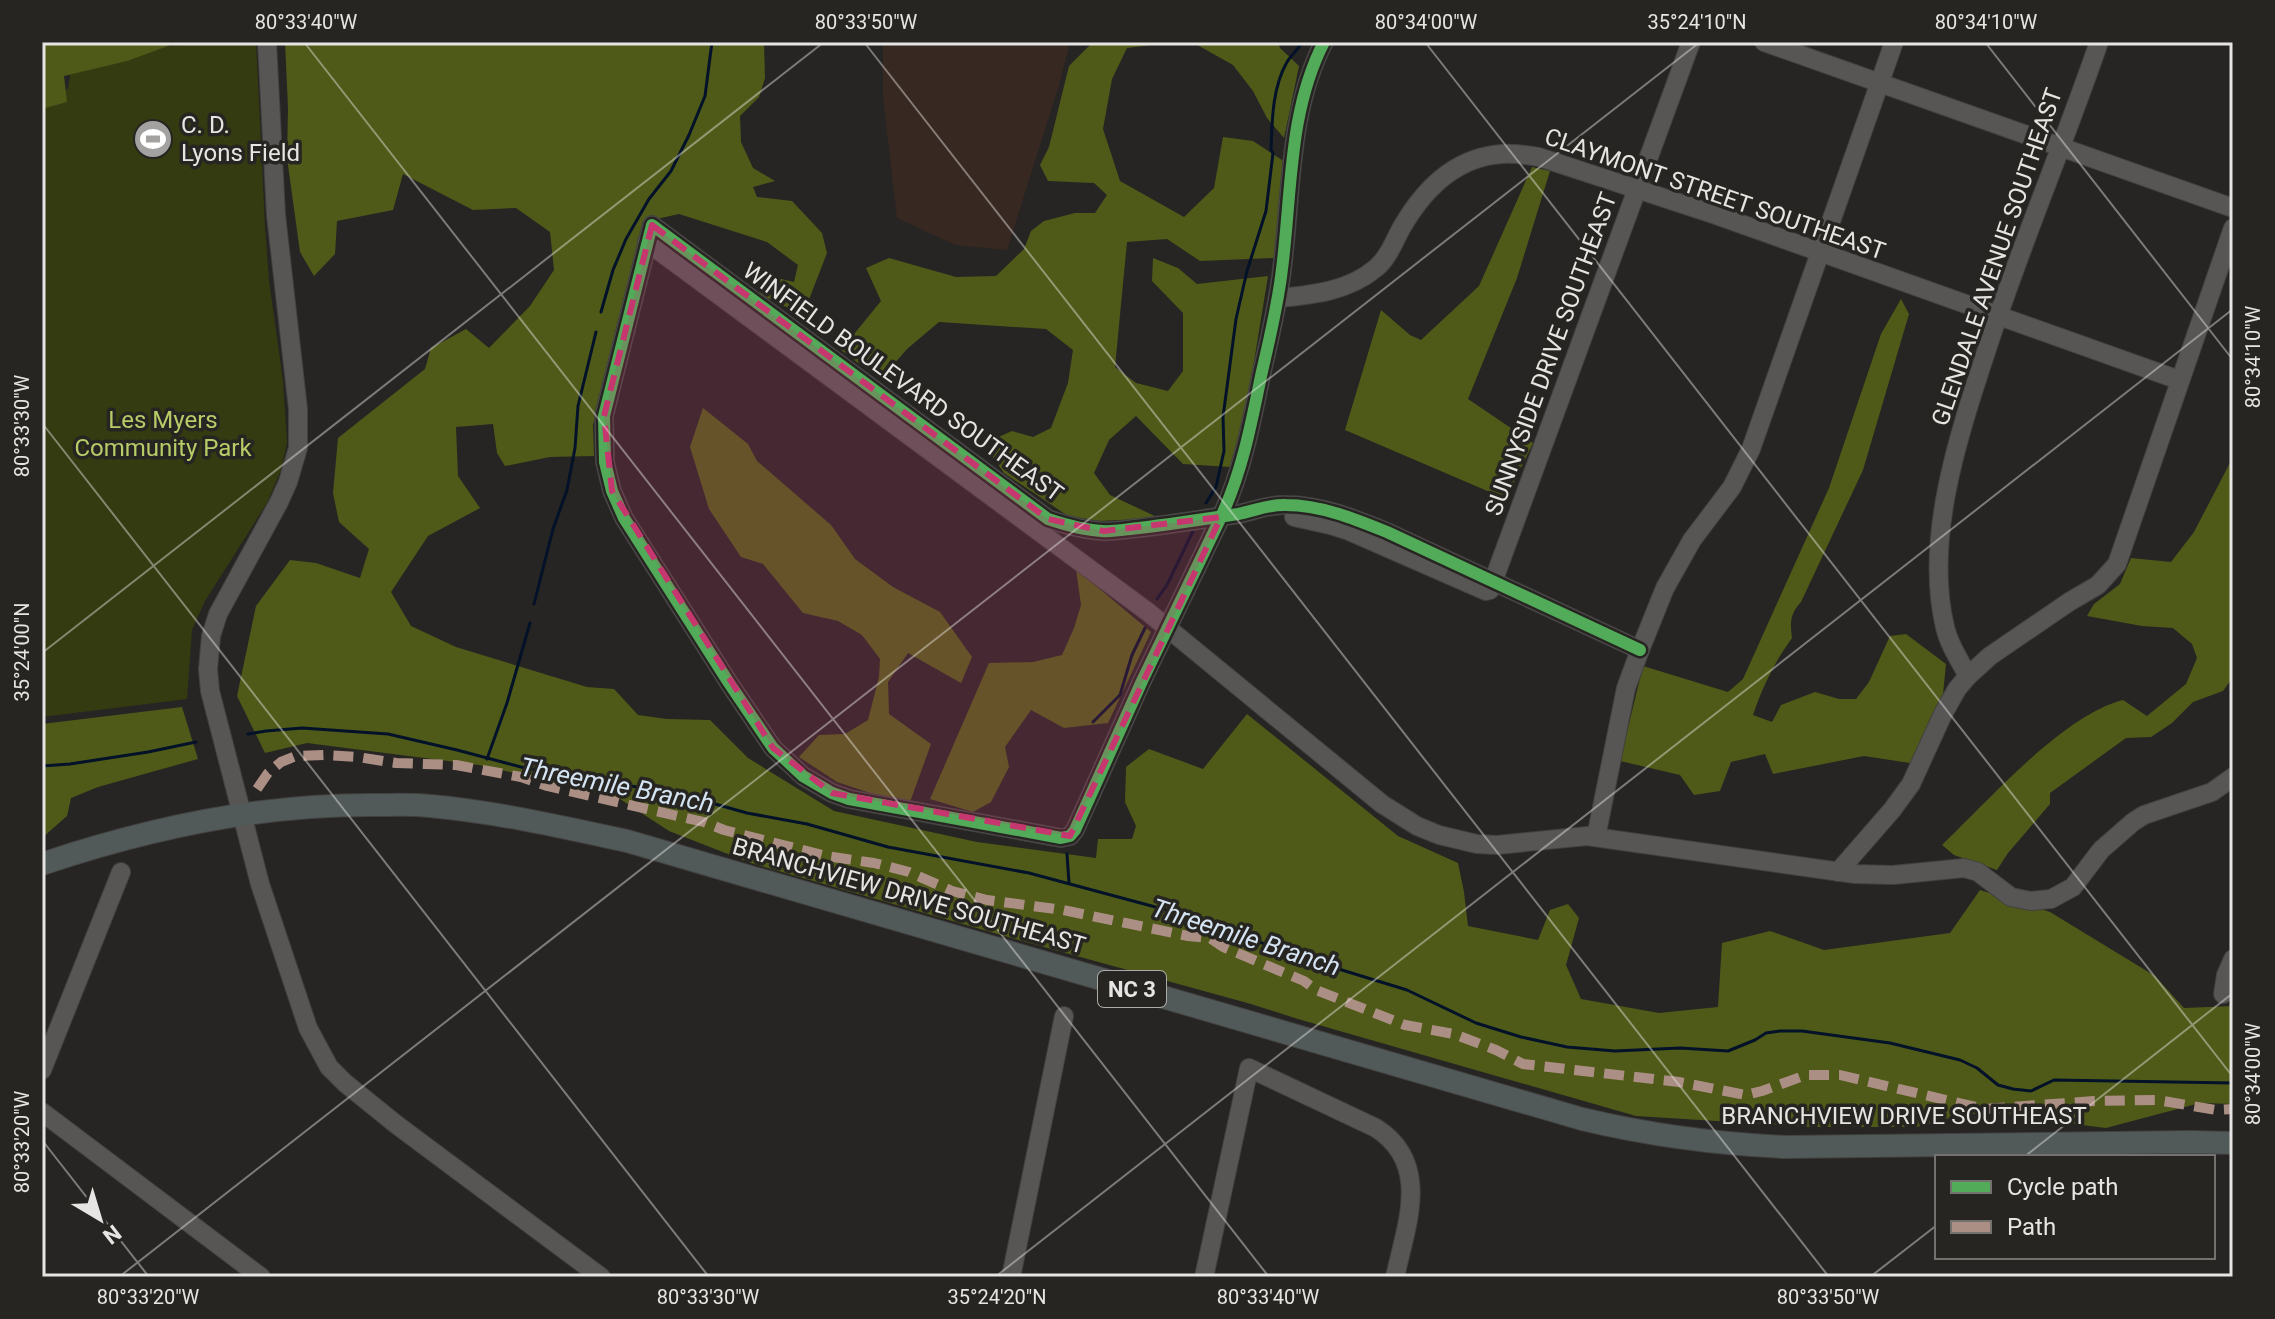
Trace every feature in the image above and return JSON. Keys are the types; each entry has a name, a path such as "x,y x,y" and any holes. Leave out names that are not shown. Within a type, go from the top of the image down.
{"main road":[{"name":"BRANCHVIEW DRIVE SOUTHEAST","path":"42,864 143,834 243,814 344,805 428,805 527,820 627,841 1625,1129 1680,1139 1786,1147 2233,1143"}],"street":[{"path":"267,42 276,215 299,430 298,448 288,482 218,614 211,636 208,669 210,691 260,884 308,1028 329,1067 397,1125 601,1277"},
{"path":"650,234 604,416 605,462 612,491 624,518 773,748 803,776 849,799 1061,838 1070,836 1234,489 1278,298 1295,130 1324,42"},
{"name":"SUNNYSIDE DRIVE SOUTHEAST","path":"1492,587 1691,42"},
{"path":"1764,42 2233,208"},
{"path":"1596,837 1623,701 1638,656 1665,588 1692,540 1732,487 1751,449 1894,42"},
{"name":"GLENDALE AVENUE SOUTHEAST","path":"1968,676 1945,626 1940,585 1940,548 1951,463 1997,316 2099,42"},
{"name":"CLAYMONT STREET SOUTHEAST","path":"1278,298 1336,289 1361,279 1379,266 1422,197 1457,167 1499,154 1539,157 2179,380"},
{"path":"1838,872 1911,784 1943,714 1968,676 1990,656 2098,585 2117,564 2233,228"},
{"name":"WINFIELD BOULEVARD SOUTHEAST","path":"650,234 1048,519 1073,527 1104,531 1181,524 1251,512 1303,518 1330,525 1492,587 1638,656"},
{"name":"WINFIELD BOULEVARD SOUTHEAST","path":"650,234 1168,628 1382,804 1417,826 1439,835 1477,844 1497,845 1587,836 1838,872 1893,875 1964,868 1978,872 2011,897 2031,901 2051,899 2073,887 2112,838 2144,815 2212,792 2233,777"},
{"path":"42,1070 121,872"},
{"path":"2223,994 2233,959"},
{"path":"1011,1277 1064,1016"},
{"path":"1204,1277 1249,1068 1385,1133 1401,1153 1409,1168 1412,1192 1395,1277"},
{"path":"42,1112 261,1277"}],"highlighted area":[{"path":"652,225 1048,519 1104,531 1221,517 1070,836 832,793 773,748 612,491 604,416"}],"shaded area":[{"path":"883,42 1070,42 1007,250 955,245 897,218 883,97"}],"green space":[{"path":"42,42 179,42 127,61 64,76 67,102 42,109"},
{"name":"Les Myers Community Park","path":"203,42 256,42 269,280 283,381 287,443 281,470 267,503 205,601 192,630 187,699 42,717 42,99 68,89 73,58"},
{"path":"285,42 764,42 765,78 759,97 740,116 741,142 753,168 775,181 753,187 757,197 792,201 822,233 827,253 803,315 759,294 762,279 794,282 798,265 767,242 679,214 643,222 593,425 594,456 550,457 505,466 497,453 493,424 456,427 458,476 480,508 428,536 391,592 411,626 456,647 587,687 614,689 638,715 710,720 748,758 834,811 977,842 1096,858 1098,839 1132,839 1136,826 1125,802 1126,767 1149,749 1203,769 1247,714 1398,836 1458,863 1468,926 1538,940 1550,910 1568,904 1579,918 1566,965 1581,999 1659,1013 1718,1007 1722,943 1770,931 1824,950 1950,933 1980,890 2050,912 2155,976 2184,1008 2233,1006 2233,1104 2200,1103 2106,1128 2018,1114 1964,1114 1917,1127 1810,1127 1636,1116 751,863 669,831 620,799 479,765 307,743 265,753 237,696 256,606 290,560 316,563 360,578 369,549 339,522 333,493 338,438 425,369 431,348 466,329 489,348 530,306 554,270 550,232 516,208 473,210 403,174 393,210 337,221 335,254 314,276 300,252 287,158"},
{"path":"1093,42 1177,42 1127,48 1112,79 1103,129 1120,181 1184,217 1214,188 1223,137 1253,141 1285,162 1274,258 1200,261 1167,239 1127,242 1115,367 1136,383 1168,391 1183,371 1183,313 1152,281 1153,258 1178,268 1197,284 1268,276 1246,411 1230,467 1183,464 1136,416 1109,440 1094,473 1110,495 1159,518 1100,521 1068,516 1004,473 992,456 994,439 1012,431 1033,437 1051,428 1068,383 1073,350 1046,329 939,322 907,349 887,372 862,366 841,350 881,301 866,268 889,258 956,277 996,276 1024,249 1031,231 1044,221 1075,213 1095,213 1107,195 1094,183 1048,181 1040,165 1049,147 1069,66"},
{"path":"1192,42 1278,42 1280,48 1299,66 1284,138 1267,118 1253,91 1233,65"},
{"path":"1532,167 1550,171 1517,278 1468,399 1533,443 1506,499 1345,430 1381,310 1410,335 1421,340 1479,286"},
{"path":"1901,299 1909,314 1863,470 1793,614 1792,638 1770,675 1753,715 1772,722 1781,705 1815,692 1839,699 1856,699 1869,682 1890,636 1906,634 1946,664 1943,694 1910,763 1864,756 1773,774 1765,754 1731,762 1720,791 1694,795 1680,775 1620,761 1643,666 1728,692 1743,679 1829,488 1881,334"},
{"path":"703,408 748,444 757,461 831,525 855,559 893,587 940,612 972,657 961,683 908,653 888,682 889,714 931,744 910,802 837,782 799,757 819,735 845,734 868,720 879,677 880,659 862,635 838,621 803,613 763,564 741,557 709,509 690,447"},
{"path":"2233,457 2233,677 2223,691 2193,702 2172,723 2151,737 2126,738 2050,793 2050,804 1997,870 1954,855 1942,845 2051,741 2100,709 2123,700 2147,716 2186,684 2197,658 2192,644 2173,628 2087,616 2094,604 2120,584 2131,558 2171,562 2194,532"},
{"path":"1076,569 1151,632 1108,723 1064,728 1031,710 1005,747 1009,767 991,802 973,812 930,799 989,663 1033,662 1062,655 1081,605"},
{"path":"182,707 198,759 98,787 71,798 67,816 42,838 42,724"}],"waterway":[{"path":"601,312 626,239 649,199 671,171 689,135 705,96 712,42"},
{"path":"1206,503 1216,487 1224,451 1223,417 1236,319 1266,211 1276,94 1282,72 1302,42"},
{"path":"534,604 553,529 567,490 575,448 578,406 596,332"},
{"path":"1157,599 1193,531"},
{"path":"487,759 530,623"},
{"path":"1093,722 1120,695 1132,655 1145,628"},
{"name":"Threemile Branch","path":"248,734 302,728 388,734 521,767 683,795 888,847 1029,873 1200,919 1293,955 1407,990 1476,1023 1567,1047 1615,1051 1680,1048 1728,1051 1766,1033 1802,1031 1890,1043 1960,1060 1977,1068 1998,1085 2013,1089 2031,1091 2054,1080 2233,1083"},
{"name":"Threemile Branch","path":"42,766 148,752 196,742"},
{"path":"1067,854 1069,883"}],"marked path":[{"path":"257,789 268,773 281,762 296,756 324,755 396,763 456,765 521,777 826,856 909,872 952,891 987,900 1063,910 1210,938 1223,947 1304,981 1316,990 1405,1025 1454,1034 1523,1064 1679,1082 1746,1095 1806,1075 1840,1075 1984,1109 2157,1100 2216,1110 2233,1109"}],"cycle path":[{"path":"1324,42 1312,69 1298,124 1278,296 1235,483 1228,500 1221,517 1142,681 1075,830 1070,836 1061,838 849,799 803,776 773,748 624,518 612,491 605,462 604,416 652,225 1048,519 1081,528 1111,531 1201,520 1213,518 1226,516 1238,514 1280,505 1325,510 1387,532 1640,650"}],"place":[{"name":"C. D. Lyons Field","path":"153,139"}]}
